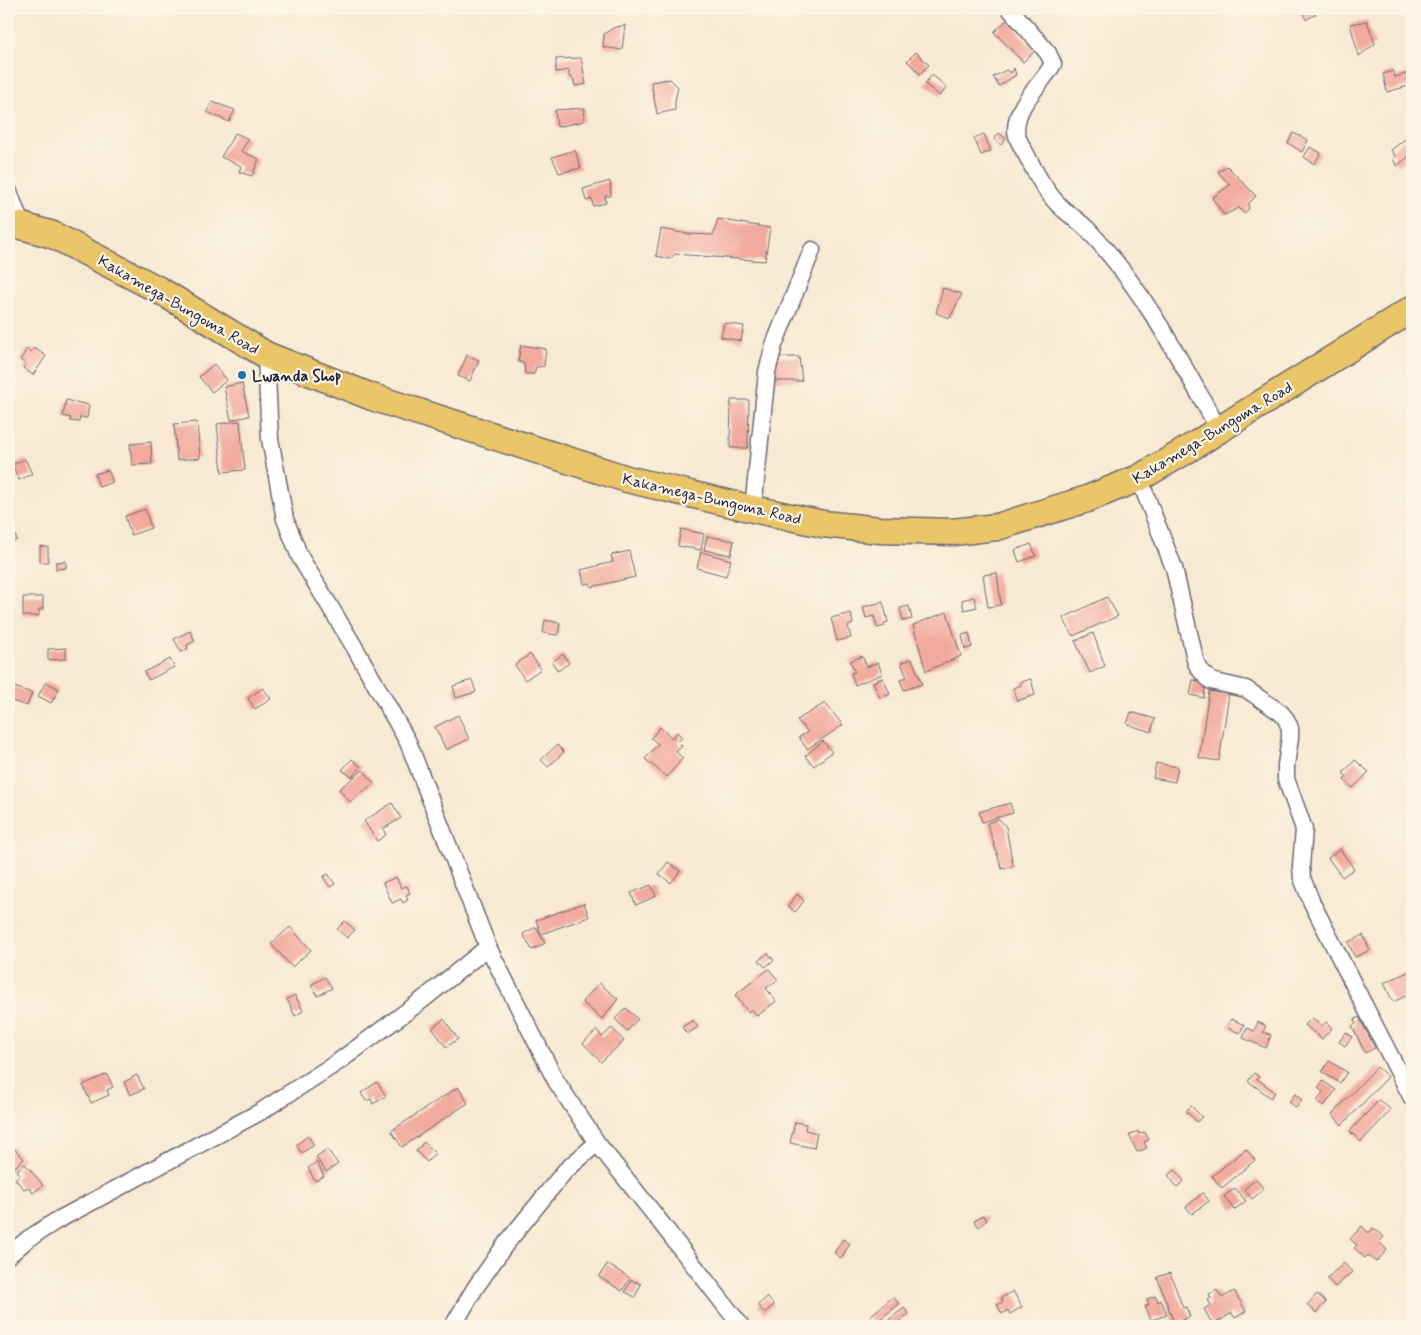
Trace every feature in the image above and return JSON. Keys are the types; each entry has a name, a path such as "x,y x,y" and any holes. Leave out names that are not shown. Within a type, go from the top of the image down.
{"main road":[{"name":"Kakamega-Bungoma Road","path":"16,226 53,235 95,255 159,290 266,355 372,397 627,479 753,509 833,525 889,530 953,532 997,527 1087,499 1139,478 1412,309"}],"street":[{"path":"1010,9 1048,53 1053,64 1022,106 1016,132 1020,144 1047,192 1064,210 1079,220 1092,234 1120,269 1160,326 1219,430"},
{"path":"9,192 16,226"},
{"path":"753,509 767,372 774,345 812,250"},
{"path":"266,355 270,439 285,519 300,557 408,742 488,947 556,1081 597,1143 741,1326"},
{"path":"1139,478 1174,568 1196,663 1211,681 1246,689 1280,713 1290,728 1286,778 1304,829 1302,878 1334,946 1412,1098"},
{"path":"9,1255 28,1239 56,1221 260,1112 322,1072 421,1001 488,947"},
{"path":"453,1326 475,1288 504,1245 564,1171 597,1143"}],"building":[{"path":"1301,9 1314,9 1316,14 1306,20"},
{"path":"1007,20 1035,51 1023,62 994,32"},
{"path":"1367,21 1375,44 1359,56 1350,24"},
{"path":"625,25 622,50 603,47 604,34 613,28"},
{"path":"916,52 929,65 920,74 907,61"},
{"path":"581,58 586,84 575,86 573,78 569,77 569,70 556,72 556,59"},
{"path":"1014,68 1016,75 999,86 993,77 1006,70 1011,73"},
{"path":"1393,71 1395,77 1412,72 1412,85 1387,92 1383,74"},
{"path":"932,75 947,87 940,96 925,84"},
{"path":"670,79 678,87 675,110 657,114 651,82"},
{"path":"212,102 235,110 229,122 207,112"},
{"path":"585,108 584,121 557,127 555,110"},
{"path":"235,133 249,139 241,151 259,159 252,176 239,172 241,166 221,157"},
{"path":"999,133 1006,139 1001,145 994,139"},
{"path":"1293,133 1308,140 1302,152 1288,143"},
{"path":"984,134 991,151 981,155 974,138"},
{"path":"1408,137 1412,144 1412,154 1397,166 1393,159 1395,156 1391,150"},
{"path":"1310,147 1321,153 1314,164 1304,157"},
{"path":"575,150 581,168 559,173 552,157"},
{"path":"1227,166 1256,196 1248,204 1249,209 1244,213 1239,208 1224,215 1212,198 1230,185 1218,172"},
{"path":"610,181 611,196 605,196 606,203 593,206 592,199 586,201 583,189"},
{"path":"718,219 770,228 765,261 675,254 670,259 656,256 661,229 688,234 713,235"},
{"path":"943,288 962,294 950,318 936,313"},
{"path":"724,323 744,326 741,341 721,337"},
{"path":"521,345 546,349 544,366 536,367 534,374 525,374 524,364 518,361"},
{"path":"34,348 46,356 33,375 23,368 26,364 20,360 27,349 31,352"},
{"path":"467,355 479,360 470,381 458,376"},
{"path":"776,357 799,357 802,381 775,381"},
{"path":"214,364 227,380 212,392 199,377"},
{"path":"242,383 249,416 231,420 224,387"},
{"path":"66,400 89,405 87,418 80,417 79,422 70,421 71,418 63,416"},
{"path":"731,400 749,400 748,448 730,448"},
{"path":"240,421 245,470 222,472 217,424"},
{"path":"197,422 200,458 177,460 174,424"},
{"path":"151,442 152,464 132,465 130,444"},
{"path":"25,459 32,474 19,480 12,465"},
{"path":"108,470 113,482 99,487 95,474"},
{"path":"145,509 151,528 131,535 125,516"},
{"path":"9,519 17,540 9,543"},
{"path":"681,529 704,534 701,550 678,546"},
{"path":"707,536 734,541 731,555 704,550"},
{"path":"1031,544 1036,556 1019,562 1015,550"},
{"path":"40,546 48,547 48,562 40,562"},
{"path":"629,551 635,577 591,587 590,583 584,584 581,570 613,562 611,555"},
{"path":"701,552 731,560 726,576 697,568"},
{"path":"66,561 66,568 56,569 56,562"},
{"path":"997,573 1001,605 988,607 983,575"},
{"path":"23,597 43,597 43,609 39,609 39,616 23,616"},
{"path":"974,597 977,607 964,610 962,600"},
{"path":"1107,597 1118,616 1073,636 1063,618"},
{"path":"883,602 888,622 884,623 885,626 877,628 874,616 866,618 863,607"},
{"path":"909,606 912,619 903,621 900,608"},
{"path":"947,612 961,656 926,671 913,625"},
{"path":"851,613 853,624 848,626 851,638 837,641 831,618"},
{"path":"545,620 560,623 558,635 543,633"},
{"path":"190,631 195,641 187,645 188,649 181,652 174,639"},
{"path":"969,633 972,647 965,649 962,635"},
{"path":"1093,633 1105,666 1090,673 1075,641"},
{"path":"66,648 66,659 48,660 48,649"},
{"path":"530,654 541,669 525,680 515,665"},
{"path":"563,654 569,663 558,671 552,662"},
{"path":"862,656 867,667 878,662 882,674 855,685 851,673 855,672 850,661"},
{"path":"170,659 174,667 149,680 144,672"},
{"path":"912,659 922,684 904,690 900,680 907,677 901,663"},
{"path":"883,678 890,694 880,698 873,682"},
{"path":"1031,679 1035,695 1017,701 1013,688 1021,685 1020,682"},
{"path":"472,680 476,692 456,698 453,686"},
{"path":"1193,680 1206,682 1204,698 1190,695"},
{"path":"46,682 59,689 51,703 38,696"},
{"path":"11,686 32,693 27,706 9,700"},
{"path":"263,688 271,699 255,709 248,698"},
{"path":"1209,691 1229,694 1219,761 1199,758"},
{"path":"825,703 843,725 807,749 799,737 808,732 797,720"},
{"path":"1131,712 1155,719 1151,732 1127,724"},
{"path":"458,715 469,739 446,750 435,727"},
{"path":"660,727 672,738 677,732 682,737 678,742 682,746 676,752 683,758 667,777 645,759 658,744 651,738"},
{"path":"823,741 832,752 814,766 805,756"},
{"path":"557,745 564,752 548,767 541,760"},
{"path":"352,759 361,767 352,777 342,770"},
{"path":"1355,760 1369,772 1353,788 1344,780 1347,777 1343,773"},
{"path":"1156,763 1178,767 1175,782 1153,778"},
{"path":"363,770 374,783 350,802 339,789"},
{"path":"392,803 401,818 383,829 386,835 377,841 364,821"},
{"path":"1010,803 1013,813 982,822 979,812"},
{"path":"999,819 1006,827 1013,866 1002,869 987,823"},
{"path":"1340,849 1354,869 1342,877 1328,858"},
{"path":"668,862 680,871 671,883 659,874"},
{"path":"328,874 335,884 330,887 323,877"},
{"path":"396,877 401,888 407,886 410,893 406,895 408,900 403,903 401,899 392,903 383,883"},
{"path":"651,885 656,896 636,905 631,893"},
{"path":"797,894 804,901 795,912 788,906"},
{"path":"584,903 589,917 541,934 536,920"},
{"path":"345,921 355,930 347,938 337,929"},
{"path":"290,927 311,950 292,967 271,944"},
{"path":"536,927 545,943 532,950 523,934"},
{"path":"1363,935 1370,950 1355,957 1348,942"},
{"path":"768,953 774,960 765,967 759,960"},
{"path":"769,969 778,980 766,988 776,1001 757,1016 752,1009 748,1012 735,995"},
{"path":"1412,970 1412,993 1393,1002 1384,983"},
{"path":"325,977 332,988 318,996 311,985"},
{"path":"599,983 618,999 602,1019 582,1002"},
{"path":"295,995 303,1011 295,1016 287,999"},
{"path":"626,1008 638,1019 627,1031 615,1019"},
{"path":"1359,1017 1375,1048 1365,1053 1352,1026 1356,1024 1354,1020"},
{"path":"1312,1018 1322,1026 1326,1022 1332,1028 1322,1039 1305,1025"},
{"path":"444,1019 458,1039 446,1047 432,1028"},
{"path":"1231,1019 1244,1025 1240,1033 1227,1028"},
{"path":"693,1020 698,1027 687,1034 682,1027"},
{"path":"1258,1022 1266,1026 1263,1032 1271,1035 1266,1048 1243,1038 1247,1028 1254,1031"},
{"path":"612,1028 624,1041 601,1062 583,1043 597,1030 602,1037"},
{"path":"1346,1032 1352,1037 1345,1046 1339,1042"},
{"path":"1329,1061 1347,1072 1340,1083 1322,1072"},
{"path":"1377,1067 1388,1077 1342,1125 1332,1114"},
{"path":"1254,1073 1259,1077 1257,1079 1275,1092 1271,1098 1248,1081"},
{"path":"107,1074 113,1087 107,1090 109,1095 91,1103 83,1085"},
{"path":"137,1075 144,1089 130,1095 124,1082"},
{"path":"1323,1081 1336,1090 1324,1106 1317,1101 1323,1092 1318,1088"},
{"path":"377,1082 386,1096 373,1104 371,1099 366,1101 361,1093"},
{"path":"458,1087 468,1103 402,1147 391,1131"},
{"path":"1295,1094 1302,1100 1296,1108 1289,1102"},
{"path":"1379,1100 1391,1110 1361,1142 1350,1131"},
{"path":"1191,1106 1202,1117 1197,1122 1186,1111"},
{"path":"795,1122 806,1124 805,1130 817,1133 814,1148 790,1143"},
{"path":"1138,1131 1139,1134 1145,1132 1149,1140 1144,1142 1147,1148 1137,1152 1129,1135"},
{"path":"308,1136 314,1145 302,1153 296,1145"},
{"path":"424,1142 435,1153 427,1162 416,1151"},
{"path":"13,1147 24,1159 9,1172 9,1151"},
{"path":"327,1149 338,1164 326,1172 316,1157"},
{"path":"1246,1149 1255,1160 1222,1188 1212,1176"},
{"path":"317,1162 324,1176 315,1181 308,1168"},
{"path":"25,1164 43,1185 33,1193 28,1187 24,1189 15,1179 20,1175 17,1170"},
{"path":"1175,1170 1184,1181 1177,1187 1168,1175"},
{"path":"1256,1179 1264,1189 1252,1199 1244,1189"},
{"path":"1235,1188 1246,1201 1234,1210 1224,1196"},
{"path":"1203,1193 1209,1201 1192,1214 1186,1207"},
{"path":"983,1215 987,1220 979,1227 974,1221"},
{"path":"1362,1226 1369,1233 1373,1228 1384,1237 1379,1242 1387,1250 1376,1262 1368,1255 1365,1258 1354,1248 1357,1245 1350,1239"},
{"path":"843,1239 850,1244 841,1258 834,1253"},
{"path":"1344,1263 1352,1272 1335,1287 1327,1278"},
{"path":"607,1264 630,1278 622,1291 599,1277"},
{"path":"1170,1273 1183,1308 1186,1307 1190,1317 1174,1323 1157,1277"},
{"path":"631,1280 641,1284 635,1297 625,1292"},
{"path":"1217,1290 1222,1298 1234,1291 1246,1311 1235,1318 1232,1313 1213,1325 1204,1309 1211,1305 1208,1300 1211,1298 1209,1294"},
{"path":"1013,1291 1022,1307 1010,1314 1008,1310 1002,1314 997,1305 1003,1302 1001,1298"},
{"path":"1317,1294 1326,1302 1316,1313 1307,1305"},
{"path":"1156,1296 1158,1302 1161,1300 1167,1315 1151,1320 1145,1306 1149,1305 1147,1299"},
{"path":"767,1297 774,1305 764,1313 758,1305"},
{"path":"893,1297 899,1304 874,1324 869,1317"},
{"path":"904,1308 909,1314 893,1326 881,1326"}],"place":[{"name":"Lwanda Shop","path":"242,375"}]}
